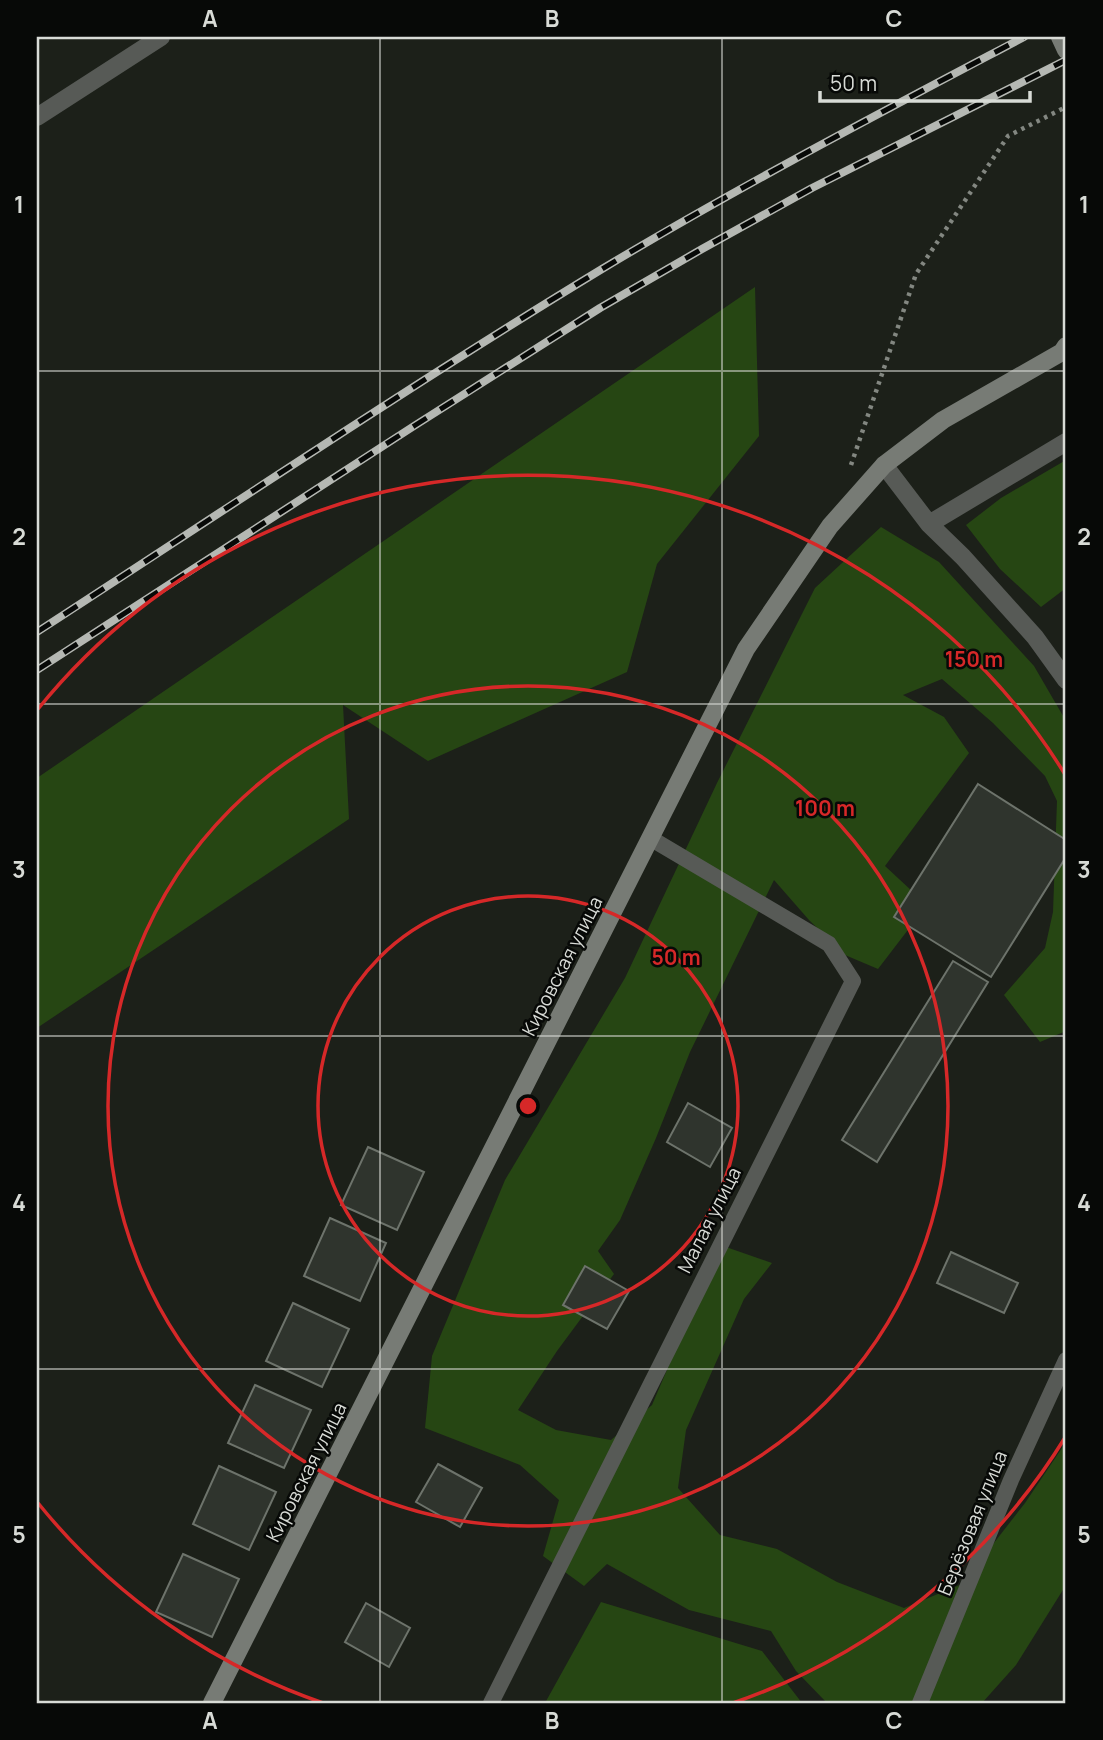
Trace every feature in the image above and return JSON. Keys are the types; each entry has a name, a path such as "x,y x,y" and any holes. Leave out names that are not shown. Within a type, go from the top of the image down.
{"main road":[{"path":"1060,37 1066,50"},
{"name":"Кировская улица","path":"212,1703 746,649 830,526 884,465 943,420 1062,352 1066,346"}],"street":[{"path":"37,117 160,37"},
{"path":"929,524 1066,442"},
{"path":"884,465 929,524 1035,637 1066,680"}],"lane":[{"name":"Малая улица","path":"491,1703 853,981 829,944 650,838"},
{"name":"Берёзовая улица","path":"920,1703 1011,1480 1066,1360"}],"path":[{"path":"847,476 916,274 1008,136 1066,107"}],"green space":[{"path":"755,287 759,436 657,564 627,672 428,761 343,705 349,819 37,1028 37,778"},
{"path":"1066,460 1066,588 1041,607 1000,569 966,525 1001,498"},
{"path":"881,527 939,562 1034,666 1066,721 1066,1031 1040,1042 1004,995 1045,948 1053,912 1057,801 1045,776 993,723 942,679 903,695 944,717 969,753 885,866 927,905 878,969 845,955 774,880 690,1052 620,1220 598,1251 614,1274 557,1351 518,1410 556,1430 611,1440 652,1405 681,1337 726,1247 772,1263 744,1299 686,1430 678,1488 720,1535 777,1549 837,1582 904,1608 962,1584 1025,1503 1066,1442 1066,1585 1016,1665 982,1703 827,1703 796,1671 771,1631 689,1610 607,1564 584,1586 543,1556 559,1500 520,1465 425,1428 432,1356 505,1180 625,978 717,783 815,588"},
{"path":"601,1602 762,1651 802,1703 545,1703"}],"building":[{"path":"978,784 1066,840 1066,857 991,977 894,917"},
{"path":"953,961 988,982 877,1162 842,1140"},
{"path":"688,1103 732,1128 710,1167 667,1142"},
{"path":"368,1147 424,1172 397,1230 341,1205"},
{"path":"330,1218 386,1243 360,1301 304,1276"},
{"path":"951,1252 1018,1283 1004,1313 937,1283"},
{"path":"585,1266 629,1291 607,1329 563,1305"},
{"path":"293,1303 349,1329 322,1387 266,1361"},
{"path":"255,1385 311,1410 284,1468 228,1443"},
{"path":"438,1464 482,1488 460,1527 416,1502"},
{"path":"219,1466 276,1492 249,1550 193,1524"},
{"path":"183,1554 239,1579 212,1637 156,1612"},
{"path":"366,1603 410,1628 389,1667 345,1642"}],"railway":[{"path":"37,632 389,403 602,269 864,121 1024,37"},
{"path":"37,670 600,308 812,188 1066,60"}]}
